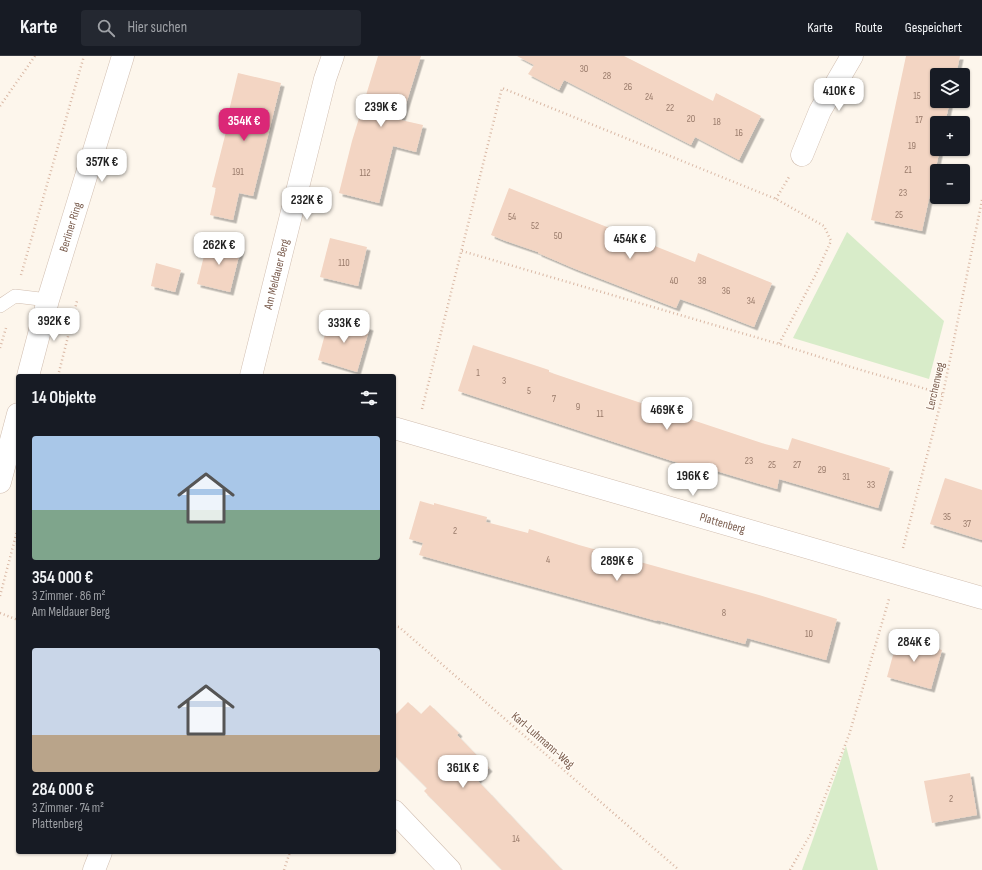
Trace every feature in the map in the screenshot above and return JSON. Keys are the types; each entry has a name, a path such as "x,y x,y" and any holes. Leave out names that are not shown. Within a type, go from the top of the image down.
{"street":[{"name":"Berliner Ring","path":"29,374 48,300 123,56"},
{"name":"Am Meldauer Berg","path":"251,374 325,79 333,56"},
{"path":"802,155 820,111 852,56"},
{"path":"1,477 16,421"},
{"name":"Plattenberg","path":"396,429 982,598"},
{"path":"396,813 450,870"},
{"path":"94,870 100,854"}],"lane":[{"path":"0,306 15,296 48,300"}],"path":[{"path":"0,106 35,56"},
{"path":"0,348 84,56"},
{"path":"416,434 502,88 776,199 824,226 831,240 816,274 779,344"},
{"name":"Lerchenweg","path":"790,870 810,835 849,736 896,574 943,394 982,200"},
{"path":"462,251 943,394"},
{"path":"0,596 16,535"},
{"path":"0,613 16,619"},
{"name":"Karl-Luhmann-Weg","path":"396,626 399,627 679,870"},
{"path":"284,870 289,854"}],"green space":[{"path":"847,232 944,321 929,379 793,338"},
{"path":"846,746 878,870 802,870"}],"building":[{"path":"378,56 421,56 401,120 423,125 416,152 393,146 379,203 339,193 352,141"},
{"path":"517,56 624,56 713,101 716,93 761,116 739,160 695,137 691,145 564,80 559,90 528,74 534,65"},
{"path":"906,56 960,56 957,68 930,68 930,108 948,108 947,116 930,116 930,156 938,156 937,164 930,164 930,195 922,231 871,220"},
{"path":"238,73 281,83 253,196 239,193 233,220 210,215 216,188 212,187 230,116 228,115"},
{"path":"509,188 695,262 698,253 772,283 754,327 680,299 676,308 573,268 538,252 491,235"},
{"path":"330,238 367,247 358,286 320,277"},
{"path":"208,240 241,248 230,292 197,284"},
{"path":"156,263 181,270 175,292 151,286"},
{"path":"330,316 370,327 357,372 318,360"},
{"path":"473,345 549,370 549,372 596,388 765,444 788,450 792,438 890,468 878,508 779,479 777,489 713,470 712,474 458,391"},
{"path":"945,478 982,490 982,540 930,524"},
{"path":"420,501 434,505 434,503 487,517 486,522 528,533 529,529 579,545 759,595 837,619 826,660 747,638 745,644 419,555 423,543 409,539"},
{"path":"898,637 942,650 931,689 887,677"},
{"path":"408,702 421,714 430,705 459,733 457,735 489,768 477,780 562,870 502,870 424,791 427,788 396,757 396,714"},
{"path":"970,773 977,815 932,823 924,781"}]}
